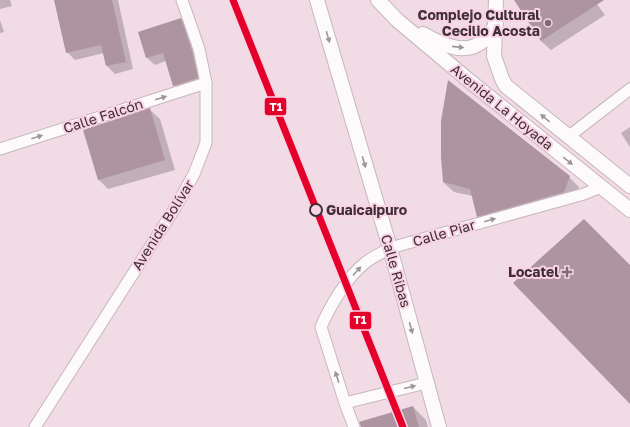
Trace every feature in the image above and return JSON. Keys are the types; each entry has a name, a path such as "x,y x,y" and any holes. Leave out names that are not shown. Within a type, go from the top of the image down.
{"street":[{"name":"Avenida Bolívar","path":"35,427 175,208 194,174 206,143 206,83 199,49 182,0"},
{"name":"Calle Ribas","path":"317,0 390,248 438,427"},
{"name":"Avenida La Hoyada","path":"378,0 397,20 472,83 630,210"},
{"name":"Avenida La Hoyada","path":"496,0 494,56 506,86 630,186"},
{"path":"397,20 436,41 448,46 460,48 470,48 478,45 485,40 496,24"},
{"name":"Calle Falcón","path":"0,149 206,83"},
{"path":"568,137 630,89"},
{"name":"Calle Piar","path":"345,403 321,327 331,304 354,274 365,263 390,248 584,194 601,187"},
{"path":"354,427 345,403 426,382"}],"building":[{"path":"54,0 112,0 126,62 106,66 101,45 66,53"},
{"name":"Complejo Cultural Cecilio Acosta","path":"514,0 604,0 541,41"},
{"path":"181,18 192,51 198,78 173,86 163,53 146,58 138,32"},
{"path":"448,80 570,176 564,192 477,217 470,189 443,182 441,121"},
{"path":"150,108 165,160 98,180 83,130"},
{"path":"584,219 630,265 630,404 513,283"},
{"path":"413,406 419,427 361,427 359,422"}],"transit line":[{"name":"T1","path":"233,0 403,427"}],"place":[{"name":"Complejo Cultural Cecilio Acosta","path":"548,23"},
{"name":"Guaicaipuro","path":"316,210"},
{"name":"Locatel","path":"567,272"}]}
